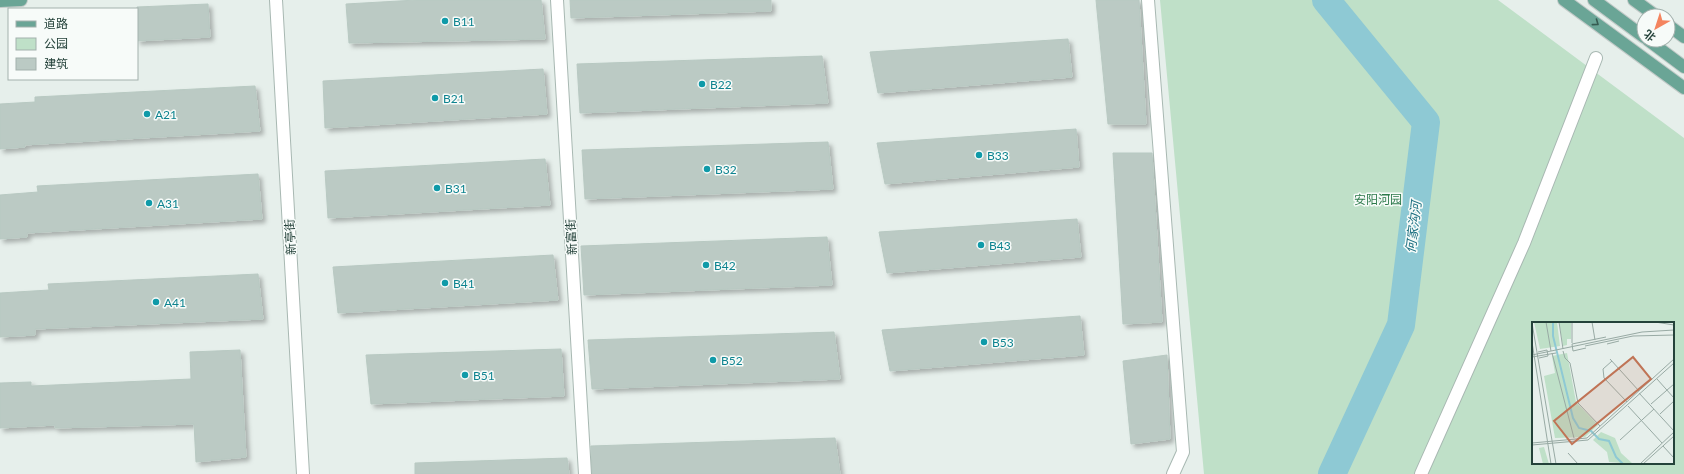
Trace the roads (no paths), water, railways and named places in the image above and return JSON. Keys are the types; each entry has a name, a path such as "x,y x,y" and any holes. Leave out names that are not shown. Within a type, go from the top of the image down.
{"main road":[{"path":"0,1 21,0"},
{"path":"1564,0 1684,88"},
{"path":"1594,0 1636,31"},
{"path":"1634,0 1645,8"},
{"path":"1659,48 1684,67"}],"street":[{"name":"新亭街","path":"276,0 303,474"},
{"name":"新富街","path":"557,0 585,474"},
{"path":"1148,0 1183,452 1173,474"},
{"path":"1421,474 1524,243 1596,58"}],"waterway":[{"name":"何家沟河","path":"1326,0 1426,122 1401,325 1332,474"}],"place":[{"name":"B11","path":"445,21"},
{"name":"B22","path":"702,84"},
{"name":"B21","path":"435,98"},
{"name":"A21","path":"147,114"},
{"name":"B33","path":"979,155"},
{"name":"B32","path":"707,169"},
{"name":"B31","path":"437,188"},
{"name":"A31","path":"149,203"},
{"name":"B43","path":"981,245"},
{"name":"B42","path":"706,265"},
{"name":"B41","path":"445,283"},
{"name":"A41","path":"156,302"},
{"name":"B53","path":"984,342"},
{"name":"B52","path":"713,360"},
{"name":"B51","path":"465,375"}],"park label":[{"name":"安阳河园","path":"1378,199"}]}
